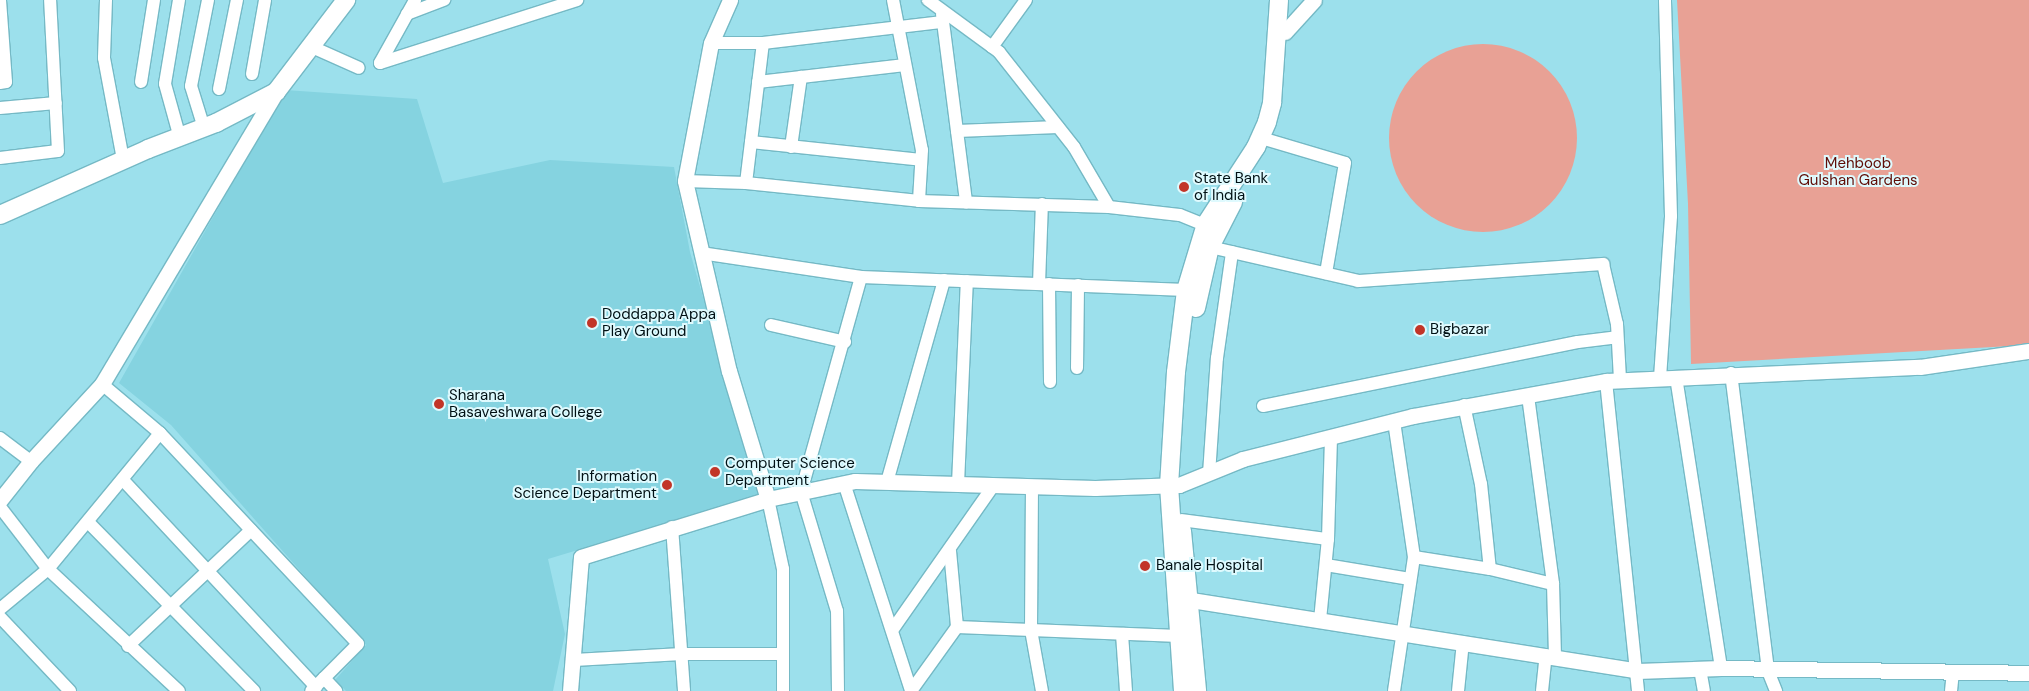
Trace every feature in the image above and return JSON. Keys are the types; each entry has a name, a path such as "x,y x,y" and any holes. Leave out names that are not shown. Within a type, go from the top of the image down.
{"main road":[{"path":"0,215 123,160 204,128 276,92 346,0"},
{"path":"1183,691 1179,636 1174,486 1176,372 1186,290 1212,227 1256,147 1267,122 1272,103 1278,0"},
{"path":"1198,691 1191,600 1181,520 1174,486 1179,436 1197,296 1210,247 1212,227 1268,140 1277,115 1286,0"}],"street":[{"path":"0,0 6,82 0,83"},
{"path":"0,158 58,151 50,0"},
{"path":"106,0 104,58 123,160"},
{"path":"140,82 154,0"},
{"path":"179,0 165,84 180,138"},
{"path":"204,128 191,86 208,0"},
{"path":"218,89 237,0"},
{"path":"252,74 266,0"},
{"path":"415,0 380,63 577,0"},
{"path":"407,14 444,0"},
{"path":"730,0 711,43 685,181 729,371 768,499 783,569 783,691"},
{"path":"893,0 906,65 921,160 919,201"},
{"path":"928,0 942,15 992,47 1058,127 1109,207"},
{"path":"1285,32 1314,0"},
{"path":"1660,378 1671,216 1665,0"},
{"path":"992,47 1020,2"},
{"path":"711,43 763,43 899,29 942,15"},
{"path":"942,15 966,202"},
{"path":"746,183 763,43"},
{"path":"312,47 359,68"},
{"path":"758,82 906,65"},
{"path":"791,147 801,77"},
{"path":"0,500 31,461 102,384 276,92"},
{"path":"0,108 56,103"},
{"path":"957,131 1058,127"},
{"path":"1268,140 1345,163 1326,273"},
{"path":"751,142 921,160"},
{"path":"685,181 746,183 919,201 1109,207 1166,212 1212,227"},
{"path":"1042,204 1044,284 1050,382"},
{"path":"1210,247 1358,280 1603,264 1616,315 1617,337 1613,380 1638,691"},
{"path":"1209,474 1217,358 1232,252"},
{"path":"701,253 861,277 1186,290"},
{"path":"838,691 837,611 801,492 845,342 861,277"},
{"path":"887,482 944,280"},
{"path":"958,484 967,281"},
{"path":"1076,368 1078,285"},
{"path":"771,325 845,342"},
{"path":"1263,406 1578,342 1617,337"},
{"path":"570,691 581,557 672,527 768,499 844,484 887,482 1032,486 1174,486 1244,459 1394,421 1464,405 1528,396 1613,380 1731,373 1920,367 2029,350"},
{"path":"1731,373 1768,671 1776,691"},
{"path":"1676,377 1721,668"},
{"path":"102,384 160,433 358,644 317,685"},
{"path":"1528,396 1553,584 1550,656 1542,691"},
{"path":"1464,405 1481,484 1490,569"},
{"path":"1394,421 1414,557 1401,632 1394,691"},
{"path":"0,609 48,569 160,433"},
{"path":"1320,620 1328,539 1331,437"},
{"path":"0,438 31,461"},
{"path":"123,480 317,685 336,691"},
{"path":"844,484 893,629 911,691 957,627 950,551"},
{"path":"893,629 950,551 994,485"},
{"path":"1032,486 1031,630 1042,691"},
{"path":"0,507 48,569 171,689"},
{"path":"1181,520 1328,539"},
{"path":"88,522 254,691"},
{"path":"672,527 684,691"},
{"path":"128,646 251,530"},
{"path":"1414,557 1490,569 1553,584"},
{"path":"1326,565 1410,579"},
{"path":"1191,600 1637,671 1721,668 1768,671 2029,673"},
{"path":"0,618 70,691"},
{"path":"957,627 1179,636"},
{"path":"1122,634 1126,691"},
{"path":"1458,691 1463,642"},
{"path":"574,660 682,654 783,654"},
{"path":"1700,669 1704,691"},
{"path":"1951,691 1953,673"}],"shaded area":[{"name":"Sharana Basaveshwara College","path":"285,90 417,99 443,183 550,160 674,167 690,252 760,495 548,559 565,634 553,691 346,691 335,680 366,645 171,425 119,383"}],"green space":[{"name":"Mehboob Gulshan Gardens","path":"1677,0 2029,0 2029,345 1691,364 1688,204"},
{"path":"1474,44 1492,44 1519,51 1550,71 1570,102 1577,129 1577,147 1570,174 1550,205 1519,225 1492,232 1474,232 1456,228 1439,221 1423,211 1410,198 1400,182 1393,165 1389,147 1389,129 1393,111 1400,94 1410,78 1423,65 1439,55 1456,48"}],"place":[{"name":"State Bank of India","path":"1184,187"},
{"name":"Doddappa Appa Play Ground","path":"592,323"},
{"name":"Bigbazar","path":"1420,330"},
{"name":"Sharana Basaveshwara College","path":"439,404"},
{"name":"Computer Science Department","path":"715,472"},
{"name":"Information Science Department","path":"667,485"},
{"name":"Banale Hospital","path":"1145,566"}]}
